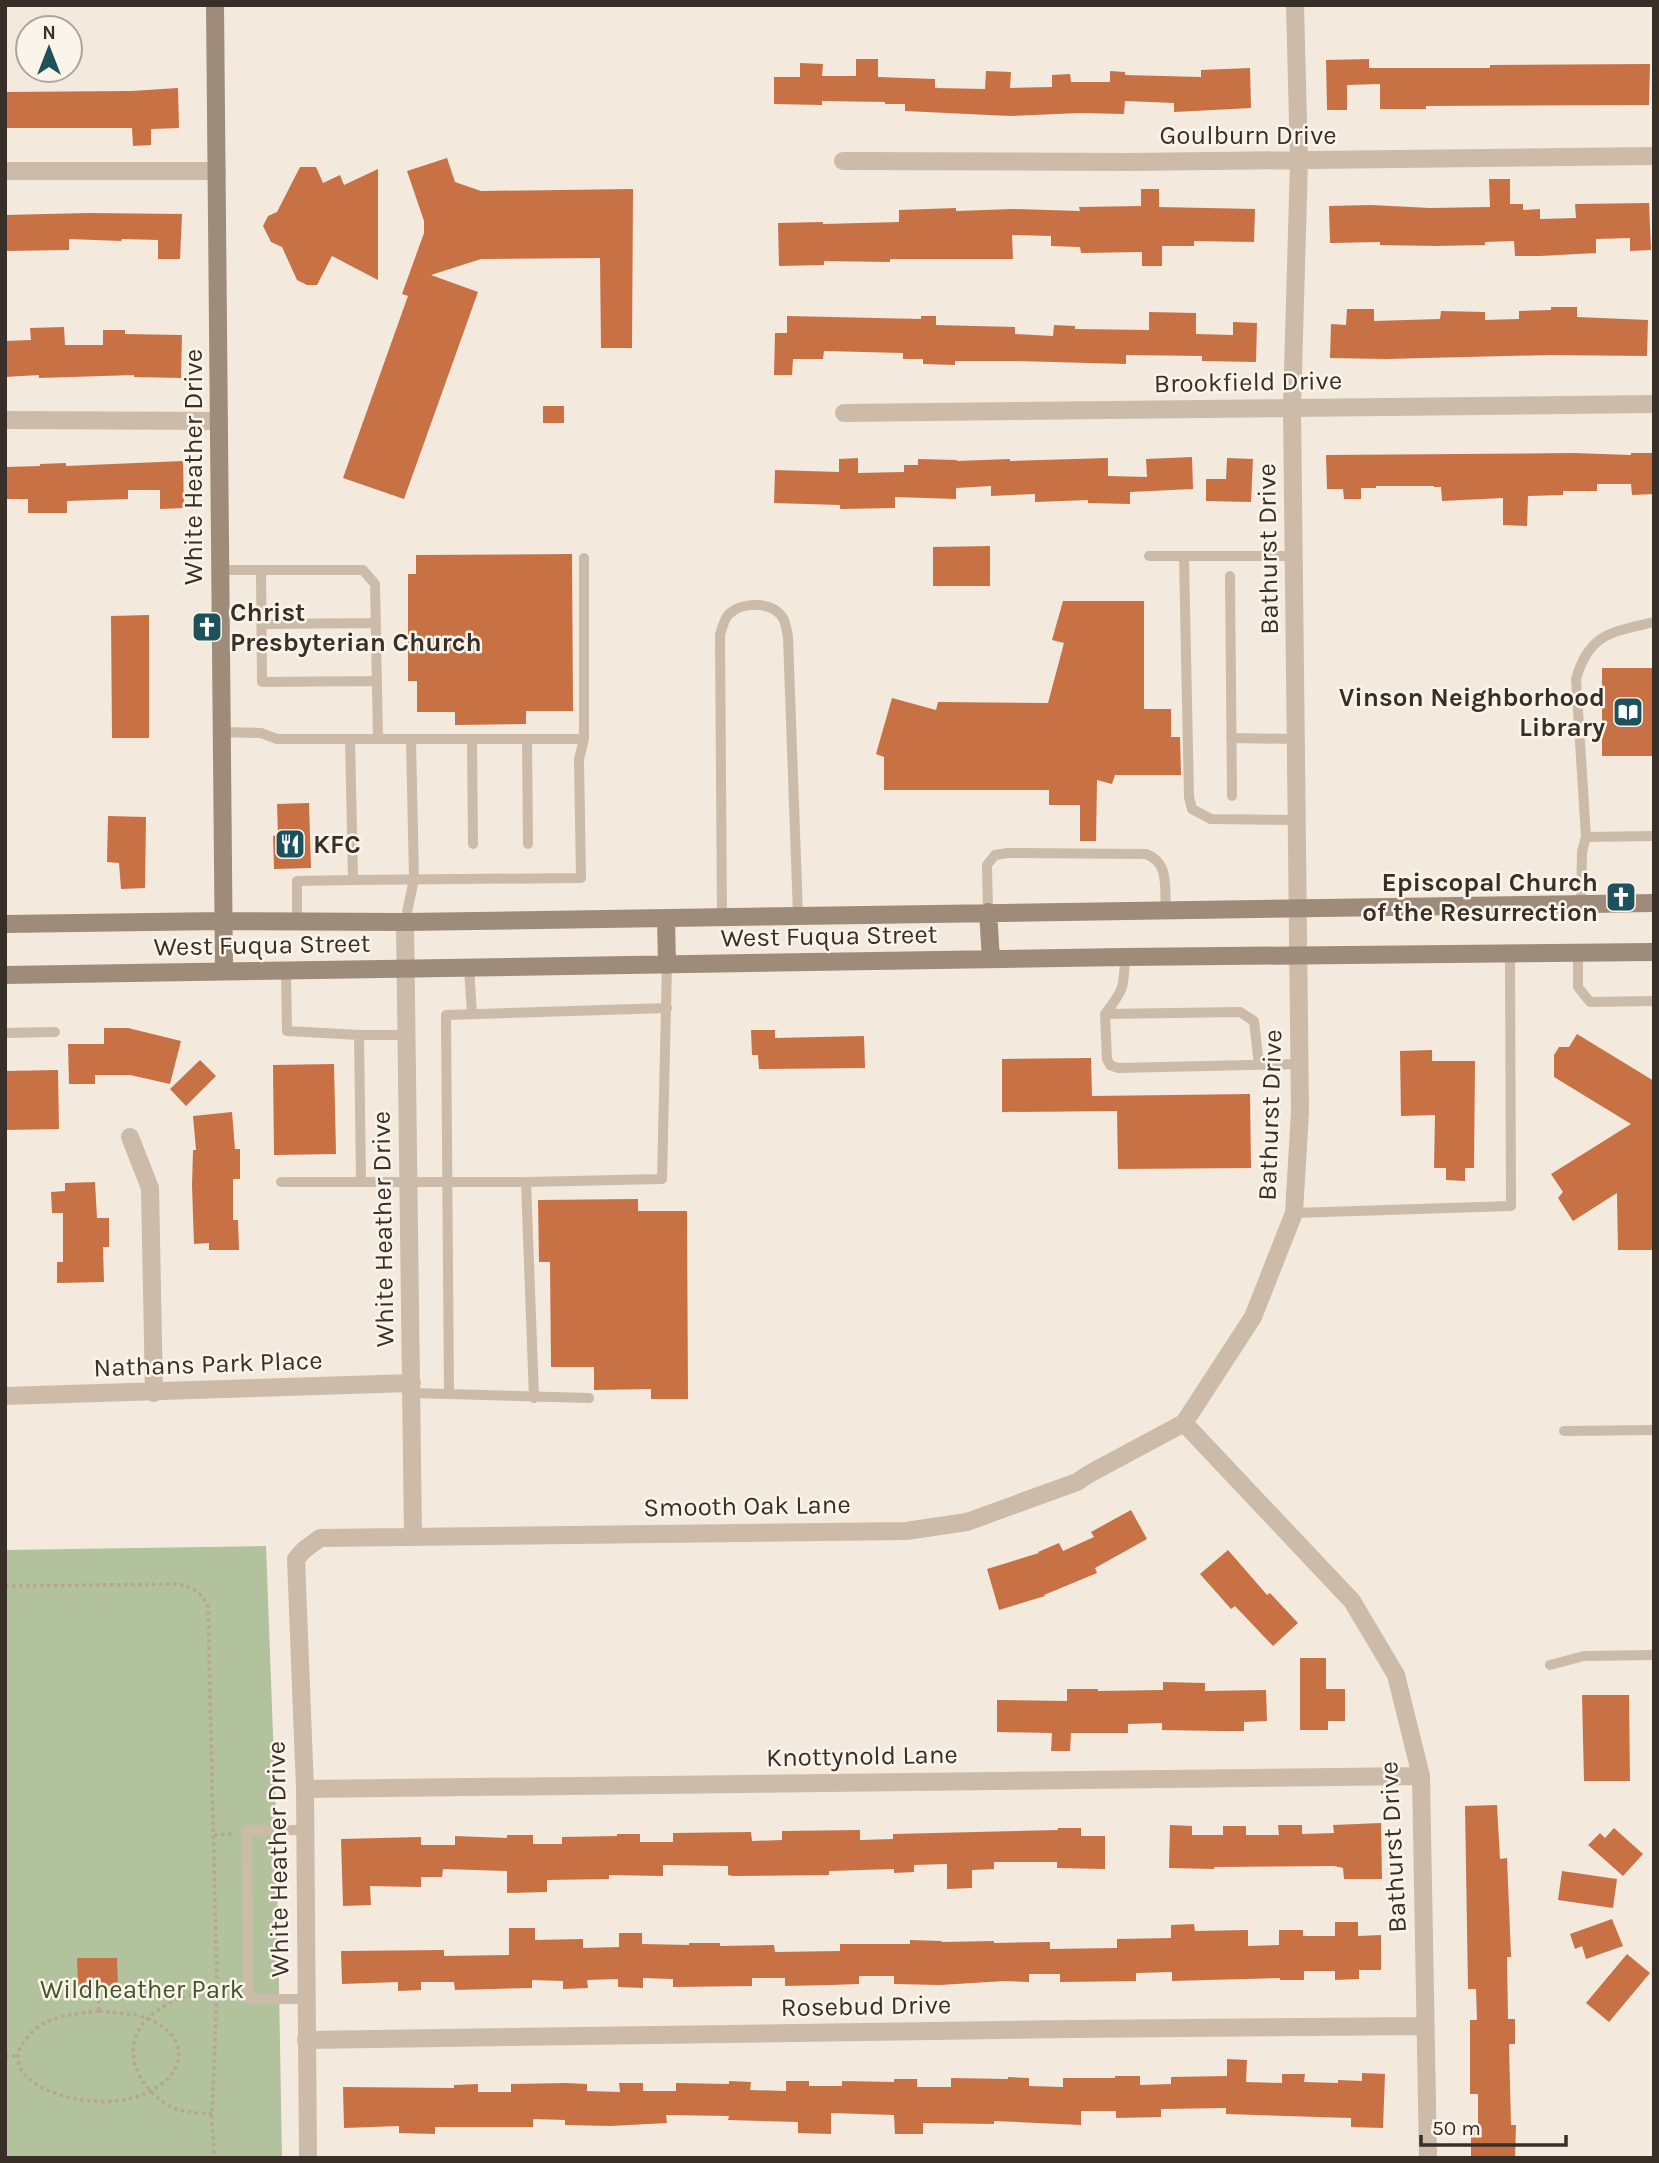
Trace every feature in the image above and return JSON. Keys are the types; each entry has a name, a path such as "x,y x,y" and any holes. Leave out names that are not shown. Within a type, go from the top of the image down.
{"main road":[{"name":"White Heather Drive","path":"215,5 224,971"},
{"name":"West Fuqua Street","path":"5,924 405,922 1654,903"},
{"path":"988,912 991,959"},
{"path":"666,918 667,965"},
{"name":"West Fuqua Street","path":"5,975 1125,957 1654,952"}],"street":[{"name":"Bathurst Drive","path":"1295,5 1299,161 1293,407 1300,1112 1294,1213 1254,1317 1184,1423 1352,1601 1396,1675 1421,1776 1428,2158"},
{"name":"Goulburn Drive","path":"844,161 1299,161 1654,156"},
{"path":"5,171 217,171"},
{"name":"Brookfield Drive","path":"844,413 1654,404"},
{"path":"5,421 219,421"},
{"name":"White Heather Drive","path":"405,922 413,1536"},
{"path":"130,1137 150,1188 154,1393"},
{"name":"Nathans Park Place","path":"5,1396 412,1388"},
{"name":"Smooth Oak Lane","path":"296,1559 320,1538 906,1531 967,1522 1077,1482 1184,1423"},
{"name":"White Heather Drive","path":"296,1559 305,1830 308,2158"},
{"name":"Knottynold Lane","path":"304,1789 1421,1776"},
{"name":"Rosebud Drive","path":"306,2040 1426,2026"}],"lane":[{"path":"1149,556 1295,556"},
{"path":"1184,557 1189,797 1192,809 1211,819 1296,820"},
{"path":"297,921 298,881 582,878 579,759 584,739 584,558"},
{"path":"219,570 363,570 376,584 378,739"},
{"path":"261,570 262,682 377,681"},
{"path":"1230,576 1232,796"},
{"path":"722,917 720,635 726,617 738,607 754,605 769,606 783,618 788,637 798,915"},
{"path":"1581,904 1582,852 1586,836 1576,679 1582,659 1593,645 1613,631 1654,622"},
{"path":"261,624 376,623"},
{"path":"221,732 261,733 277,740 584,739"},
{"path":"1231,738 1296,738"},
{"path":"527,739 528,844"},
{"path":"350,740 354,880"},
{"path":"405,922 414,879 411,740"},
{"path":"472,740 473,844"},
{"path":"1586,836 1654,836"},
{"path":"988,912 987,865 995,855 1008,853 1146,854 1155,858 1163,867 1166,909"},
{"path":"1578,952 1578,987 1590,1002 1654,1001"},
{"path":"1294,1213 1511,1206 1510,953"},
{"path":"1125,957 1124,986 1105,1014 1107,1059 1110,1065 1118,1068 1300,1064"},
{"path":"281,1182 662,1179 667,965"},
{"path":"469,968 472,1014"},
{"path":"286,971 287,1031 407,1035"},
{"path":"449,1394 446,1015 667,1008"},
{"path":"1105,1014 1240,1012 1254,1021 1259,1065"},
{"path":"5,1033 55,1032"},
{"path":"359,1035 361,1181"},
{"path":"526,1182 534,1398"},
{"path":"412,1388 449,1394 589,1398"},
{"path":"1564,1431 1654,1430"},
{"path":"1550,1665 1584,1656 1654,1655"},
{"path":"305,1830 247,1830 248,1999 305,1999"}],"path":[{"path":"5,1586 178,1584 197,1590 204,1598 210,1615 217,1989 212,2114 214,2158"},
{"path":"98,1986 99,2011"},
{"path":"212,2114 176,2109 150,2090 135,2068 134,2051 138,2032 147,2019 171,2002 185,1996 217,1989"},
{"path":"99,2011 147,2019 159,2024 174,2037 179,2054 174,2071 150,2090 134,2097 95,2101 67,2097 30,2081 19,2064 18,2056 26,2039 44,2022 72,2014 99,2011"},
{"path":"5,2056 18,2056"}],"green space":[{"name":"Wildheather Park","path":"266,1546 276,1815 282,2158 5,2158 5,1550"}],"building":[{"path":"856,59 878,59 878,77 935,79 935,88 985,89 986,71 1011,72 1010,88 1052,87 1052,75 1070,74 1071,82 1110,82 1110,71 1125,72 1125,75 1201,77 1201,70 1250,68 1251,108 1174,112 1174,103 1125,101 1124,114 1010,116 905,111 905,104 885,102 822,101 822,105 774,104 774,77 800,77 800,63 823,64 822,76 856,76"},
{"path":"1369,59 1369,68 1650,64 1649,105 1426,106 1426,109 1380,109 1380,84 1347,85 1347,110 1327,110 1326,60"},
{"path":"178,88 179,128 151,129 151,145 133,146 132,128 5,128 5,92"},
{"path":"447,158 455,182 481,191 633,189 632,348 601,348 600,258 481,259 431,275 478,292 404,499 343,478 408,296 402,294 424,233 424,221 407,171"},
{"path":"300,167 316,167 323,183 340,175 344,185 378,169 378,280 332,256 317,285 307,285 297,280 282,247 271,242 263,226 268,216 277,212"},
{"path":"1489,179 1510,179 1510,204 1523,204 1523,210 1540,209 1540,219 1576,218 1575,204 1649,203 1651,250 1630,251 1630,238 1596,239 1596,253 1540,256 1515,256 1514,241 1485,242 1485,245 1436,246 1380,245 1380,242 1330,243 1329,206 1490,207"},
{"path":"1141,189 1159,189 1159,207 1255,209 1254,242 1194,241 1194,246 1162,246 1162,266 1142,266 1142,252 1081,253 1080,247 1051,246 1051,236 1012,235 1013,259 890,259 890,262 824,261 824,265 779,266 778,223 899,222 899,210 956,208 956,211 1080,211 1079,207 1141,206"},
{"path":"182,214 180,259 158,259 158,240 69,239 69,250 5,251 5,215"},
{"path":"1551,307 1577,307 1577,317 1648,320 1647,356 1330,358 1331,324 1346,325 1347,309 1374,309 1374,321 1440,319 1441,311 1485,312 1485,320 1519,319 1519,311 1551,310"},
{"path":"1149,312 1196,313 1196,334 1233,335 1233,322 1257,323 1256,362 1202,361 1202,356 1126,355 1126,364 955,361 955,365 923,364 923,359 903,359 903,353 824,351 823,359 793,359 792,375 774,375 775,333 787,333 787,316 921,319 921,316 936,316 936,325 1015,327 1015,334 1053,336 1054,325 1075,326 1075,329 1149,330"},
{"path":"64,327 65,345 103,345 103,330 125,330 125,334 182,335 181,378 134,375 5,377 5,341 31,340 30,328"},
{"path":"543,406 564,406 564,423 543,423"},
{"path":"1654,453 1654,494 1632,495 1631,484 1597,484 1597,491 1563,491 1563,495 1528,496 1527,526 1503,525 1503,498 1442,501 1441,487 1376,486 1361,488 1361,499 1344,499 1343,489 1327,489 1326,455"},
{"path":"1192,457 1193,489 1130,492 1130,504 1088,503 1088,500 1035,502 1035,494 991,496 991,486 956,488 956,499 895,497 895,508 840,509 840,505 774,503 775,470 839,472 839,459 858,458 858,473 904,472 904,465 918,465 918,459 1010,461 1108,458 1108,476 1147,477 1146,459"},
{"path":"1227,458 1253,459 1251,502 1206,501 1206,479 1226,479"},
{"path":"183,461 184,508 160,509 160,490 128,490 128,499 67,501 67,513 28,513 28,499 5,499 5,467"},
{"path":"990,546 990,586 933,586 933,547"},
{"path":"572,554 573,711 526,711 526,724 455,725 455,712 417,712 417,681 408,681 408,574 416,574 416,555"},
{"path":"1063,601 1144,601 1144,709 1171,709 1171,737 1180,737 1181,775 1115,775 1112,784 1097,780 1096,841 1080,841 1080,805 1049,805 1049,790 884,790 884,757 876,754 892,698 936,710 938,702 1048,703 1064,643 1052,640"},
{"path":"149,615 149,738 112,738 111,616"},
{"name":"Vinson Neighborhood Library","path":"1602,668 1654,668 1654,756 1602,756"},
{"path":"309,803 311,868 274,869 273,836 278,835 277,804"},
{"path":"108,816 146,817 145,888 121,889 119,863 107,862"},
{"path":"104,1028 128,1028 181,1041 170,1084 130,1075 95,1075 95,1084 69,1084 68,1044 104,1044"},
{"path":"751,1030 775,1030 775,1038 864,1036 865,1068 759,1069 758,1055 752,1055"},
{"path":"1577,1034 1654,1081 1654,1250 1618,1250 1617,1193 1573,1221 1558,1198 1563,1192 1551,1174 1631,1124 1554,1077 1554,1055 1559,1047 1569,1047"},
{"path":"1432,1050 1432,1061 1475,1061 1474,1168 1465,1168 1465,1181 1446,1180 1446,1168 1434,1168 1435,1115 1401,1116 1400,1051"},
{"path":"1091,1058 1092,1096 1250,1094 1251,1168 1118,1169 1117,1111 1002,1112 1002,1059"},
{"path":"200,1060 216,1076 186,1106 170,1089"},
{"path":"334,1064 336,1154 274,1155 273,1065"},
{"path":"58,1070 59,1129 5,1130 5,1071"},
{"path":"232,1112 235,1149 240,1149 240,1179 233,1179 233,1220 238,1220 239,1250 209,1250 209,1243 194,1244 192,1186 193,1150 196,1150 193,1116"},
{"path":"95,1182 97,1218 109,1218 109,1247 103,1247 104,1282 57,1283 57,1262 63,1262 63,1213 52,1213 51,1192 65,1191 65,1183"},
{"path":"638,1199 638,1211 687,1211 688,1399 651,1399 651,1389 594,1390 594,1367 551,1367 550,1262 539,1262 538,1200"},
{"path":"1131,1510 1147,1539 1095,1568 1097,1573 1045,1596 999,1610 987,1569 1039,1553 1059,1543 1063,1551 1094,1537 1091,1532"},
{"path":"1228,1550 1267,1595 1270,1593 1298,1623 1273,1646 1235,1606 1231,1609 1200,1574"},
{"path":"1300,1658 1326,1658 1326,1689 1345,1689 1345,1721 1328,1721 1328,1730 1300,1730"},
{"path":"1163,1682 1205,1683 1205,1691 1266,1690 1267,1721 1244,1722 1244,1731 1162,1730 1162,1723 1128,1724 1128,1733 1071,1733 1070,1751 1051,1751 1052,1733 997,1732 997,1700 1067,1701 1067,1689 1163,1690"},
{"path":"1582,1695 1629,1695 1630,1781 1584,1781"},
{"path":"1497,1805 1500,1859 1507,1858 1511,1957 1507,1957 1508,2019 1515,2019 1515,2044 1509,2044 1511,2125 1516,2125 1515,2158 1471,2158 1471,2125 1478,2125 1478,2094 1470,2094 1470,2020 1477,2020 1476,1989 1468,1989 1465,1806"},
{"path":"1381,1823 1382,1879 1344,1879 1343,1868 1334,1866 1169,1868 1170,1825 1192,1826 1192,1835 1223,1835 1223,1826 1246,1826 1246,1835 1279,1835 1278,1825 1302,1825 1302,1834 1334,1833 1333,1825"},
{"path":"1081,1828 1081,1836 1105,1836 1105,1869 1057,1868 1057,1862 994,1862 994,1869 972,1870 972,1888 947,1889 947,1864 914,1865 914,1872 894,1873 894,1869 829,1871 829,1875 733,1876 728,1875 728,1866 663,1865 663,1876 609,1875 609,1879 547,1880 547,1892 507,1893 507,1871 443,1869 442,1877 421,1877 421,1887 370,1886 371,1905 343,1906 341,1839 421,1837 421,1845 455,1845 455,1836 507,1838 507,1835 533,1835 533,1844 562,1844 562,1837 640,1834 640,1842 673,1842 673,1833 751,1832 752,1841 782,1840 782,1831 860,1830 860,1840 893,1839 893,1834"},
{"path":"1614,1828 1643,1854 1623,1876 1588,1845 1600,1833 1605,1838"},
{"path":"1562,1871 1617,1879 1613,1908 1558,1900"},
{"path":"1612,1919 1623,1946 1586,1959 1582,1946 1575,1949 1570,1934"},
{"path":"1335,1922 1358,1922 1358,1936 1381,1935 1381,1970 1359,1970 1359,1979 1335,1980 1335,1971 1304,1971 1304,1980 1280,1978 1172,1981 1172,1972 1136,1973 1136,1981 1060,1982 1060,1974 1029,1974 1029,1982 940,1985 894,1984 894,1976 859,1976 859,1984 785,1986 785,1978 752,1978 752,1986 673,1987 673,1979 643,1978 643,1988 618,1987 618,1979 587,1980 588,1988 563,1989 563,1981 532,1980 532,1988 455,1990 454,1982 421,1982 421,1990 398,1991 398,1982 342,1984 341,1951 444,1950 444,1956 509,1955 509,1928 535,1928 535,1940 583,1939 583,1948 619,1947 619,1933 642,1933 642,1944 774,1945 775,1952 840,1951 840,1944 910,1944 910,1940 1050,1942 1050,1949 1117,1948 1117,1939 1171,1938 1171,1925 1194,1924 1195,1931 1248,1930 1248,1946 1279,1945 1279,1930 1303,1930 1303,1936 1335,1936"},
{"path":"1627,1954 1650,1973 1609,2022 1586,2003"},
{"path":"77,1958 117,1958 118,1986 78,1986"},
{"path":"1227,2059 1247,2060 1246,2082 1282,2083 1282,2074 1305,2074 1304,2082 1338,2083 1338,2080 1362,2081 1362,2073 1385,2074 1383,2128 1351,2127 1351,2118 1226,2114 1226,2108 1161,2109 1161,2117 1116,2118 1116,2111 1081,2111 1081,2125 994,2121 994,2124 923,2123 923,2134 895,2134 894,2115 831,2113 831,2134 798,2133 798,2122 728,2120 729,2116 666,2115 667,2123 565,2125 565,2120 533,2119 533,2127 435,2127 435,2134 399,2133 399,2126 344,2128 343,2087 454,2088 454,2085 478,2084 478,2092 511,2092 511,2084 566,2083 587,2084 587,2091 620,2092 619,2083 643,2083 643,2091 676,2091 676,2083 729,2084 729,2081 751,2082 750,2090 786,2091 786,2081 809,2081 809,2086 842,2086 842,2081 894,2082 894,2079 917,2079 917,2087 951,2087 951,2078 1008,2077 1029,2078 1029,2086 1063,2087 1063,2078 1115,2076 1140,2076 1140,2085 1171,2084 1171,2077 1227,2076"}],"place":[{"name":"Christ Presbyterian Church","path":"207,627"},
{"name":"Vinson Neighborhood Library","path":"1628,712"},
{"name":"KFC","path":"290,844"},
{"name":"Episcopal Church of the Resurrection","path":"1621,897"}]}
